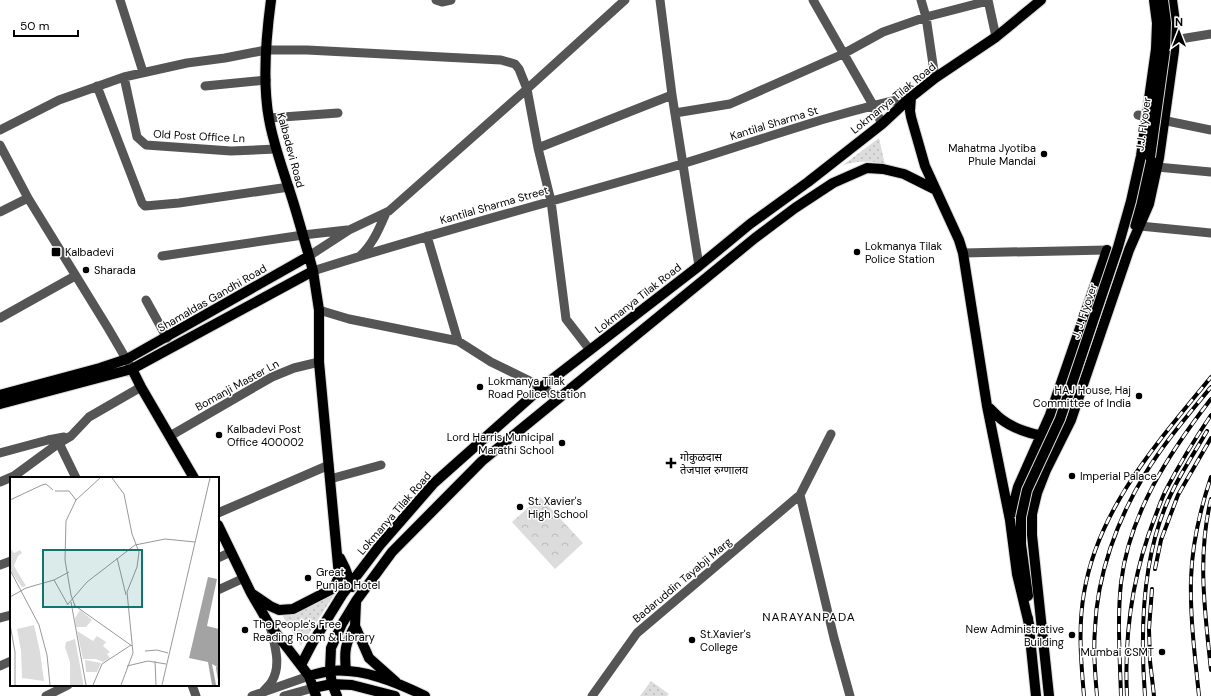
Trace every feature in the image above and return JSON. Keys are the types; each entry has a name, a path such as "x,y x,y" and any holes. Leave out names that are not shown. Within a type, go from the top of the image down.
{"main road":[{"name":"Kalbadevi Road","path":"251,593 270,606 280,610 293,609 334,588 339,576 319,362 319,310 313,271 289,187 276,149 269,118 266,80 266,50 271,0"},
{"name":"Lokmanya Tilak Road","path":"302,665 321,629 342,595 380,545 434,483 542,387 699,266 750,224 808,182 882,124 911,97 935,78 996,37 1041,0"},
{"name":"J. J. Flyover","path":"1029,624 1028,596 1021,544 1021,517 1027,490 1060,419 1118,247 1131,201 1141,156 1156,49 1157,23 1154,0"},
{"name":"J.J. Flyover","path":"1137,229 1150,157 1165,50 1166,23 1163,0"},
{"path":"1049,696 1032,535 1032,514 1037,493 1046,470 1070,420 1129,250 1149,204 1158,167 1174,40 1175,22 1172,0"},
{"path":"911,97 911,117 925,166 959,240 963,253 988,406 1010,520 1017,574 1029,624 1036,696"},
{"path":"337,696 332,684 330,671 331,648 342,624 356,601 392,552 482,461 754,238 833,183 867,168 883,169 904,174 936,190"},
{"path":"1010,520 1018,487 1050,415 1107,250"},
{"name":"Shamaldas Gandhi Road","path":"129,364 167,338 309,256"},
{"path":"0,404 129,364 313,271"},
{"path":"129,364 193,477"},
{"path":"0,395 100,368 129,364"},
{"path":"988,406 1002,420 1015,428 1041,436 1056,434 1070,420"},
{"path":"219,527 251,593 269,624 302,665 309,676 315,692 332,684 352,684 395,696"},
{"path":"337,552 351,583 356,601 354,626 344,654 346,672"},
{"path":"354,626 369,658 396,682"},
{"path":"309,676 330,671 371,675 396,682 425,696"}],"street":[{"path":"120,0 143,72"},
{"path":"436,0 442,2 451,0"},
{"path":"309,256 349,230 386,213 527,89 625,0"},
{"path":"813,0 873,105 882,124"},
{"path":"921,0 926,17 935,78"},
{"path":"663,1 672,95 699,266"},
{"path":"675,113 730,104 843,54 883,32 926,17 988,1 996,37"},
{"path":"1174,40 1211,34"},
{"path":"0,130 59,100 124,77 187,63 225,58 266,50 307,50 501,60 515,64 527,89 538,148 551,201 566,319 590,350"},
{"name":"Old Post Office Ln","path":"124,77 137,137 146,144 231,151 276,149"},
{"path":"205,86 266,80"},
{"path":"97,86 142,203 145,206 179,203 289,187"},
{"path":"538,148 672,95"},
{"name":"Kantilal Sharma St","path":"683,163 873,105 911,97"},
{"path":"269,118 338,113"},
{"path":"1138,115 1164,119 1211,130"},
{"path":"0,145 28,198 129,364"},
{"name":"Kantilal Sharma Street","path":"313,271 427,236 683,163"},
{"path":"1158,167 1211,172"},
{"path":"0,212 28,198"},
{"path":"359,256 367,249 386,213"},
{"path":"1137,229 1211,233"},
{"path":"162,256 303,235 349,230"},
{"path":"427,236 458,341"},
{"path":"963,253 1107,250"},
{"path":"0,318 75,276"},
{"path":"146,300 167,338"},
{"path":"319,310 349,318 458,341 492,362 542,387 558,399"},
{"name":"Bomanji Master Ln","path":"170,436 272,377 294,368 319,362"},
{"path":"14,477 59,443 71,436 89,417 141,387"},
{"path":"831,434 800,495 834,638 850,696"},
{"path":"0,453 48,440 71,436"},
{"path":"59,443 76,477"},
{"path":"219,513 329,465"},
{"path":"330,479 381,465"},
{"path":"0,482 10,478"},
{"name":"Badaruddin Tayabji Marg","path":"592,696 637,633 800,495"},
{"path":"219,558 231,552"},
{"path":"0,565 10,561"},
{"path":"219,590 244,578"},
{"path":"0,618 10,615"},
{"path":"262,693 272,681 276,666 276,650 269,624"},
{"path":"0,666 10,661"},
{"path":"252,696 309,676"},
{"path":"46,696 66,686"},
{"path":"192,686 196,696"},
{"path":"284,696 315,692"}],"green space":[{"path":"879,138 885,165 874,162 864,162 843,165"},
{"path":"540,497 583,543 555,569 512,522"},
{"path":"336,592 301,646 281,613"},
{"path":"651,681 669,694 667,696 640,696"}],"railway":[{"path":"1084,696 1081,644 1082,606 1091,562 1102,533 1116,504 1151,451 1211,377"},
{"path":"1097,696 1094,654 1097,609 1104,568 1117,529 1135,492 1152,463 1176,429 1211,387"},
{"path":"1121,696 1119,611 1125,557 1142,509 1153,485 1180,441 1211,399"},
{"path":"1127,696 1126,673 1129,627 1136,582 1147,538 1165,491 1211,415"},
{"path":"1145,696 1143,671 1143,619 1145,592 1154,540 1162,515 1172,492 1207,431"},
{"path":"1155,569 1161,540 1178,495 1211,438"},
{"path":"1199,696 1192,623 1191,579 1197,527 1211,477"},
{"path":"1211,499 1204,542 1203,563 1205,606 1211,670"},
{"path":"1152,589 1149,629 1150,661 1154,696"}],"place":[{"name":"Mahatma Jyotiba Phule Mandai","path":"1044,154"},
{"name":"Kalbadevi","path":"56,252"},
{"name":"Lokmanya Tilak Police Station","path":"857,252"},
{"name":"Sharada","path":"86,270"},
{"name":"Lokmanya Tilak Road Police Station","path":"480,387"},
{"name":"HAJ House, Haj Committee of India","path":"1139,396"},
{"name":"Kalbadevi Post Office 400002","path":"219,435"},
{"name":"Lord Harris Municipal Marathi School","path":"562,443"},
{"name":"गोकुळदास तेजपाल रुग्णालय","path":"671,463"},
{"name":"Imperial Palace","path":"1072,476"},
{"name":"St. Xavier's High School","path":"520,507"},
{"name":"Great Punjab Hotel","path":"308,578"},
{"name":"The People's Free Reading Room & Library","path":"245,630"},
{"name":"New Administrative Building","path":"1072,635"},
{"name":"St.Xavier's College","path":"692,640"},
{"name":"Mumbai CSMT","path":"1162,652"}],"district":[{"name":"NARAYANPADA","path":"809,617"}]}
